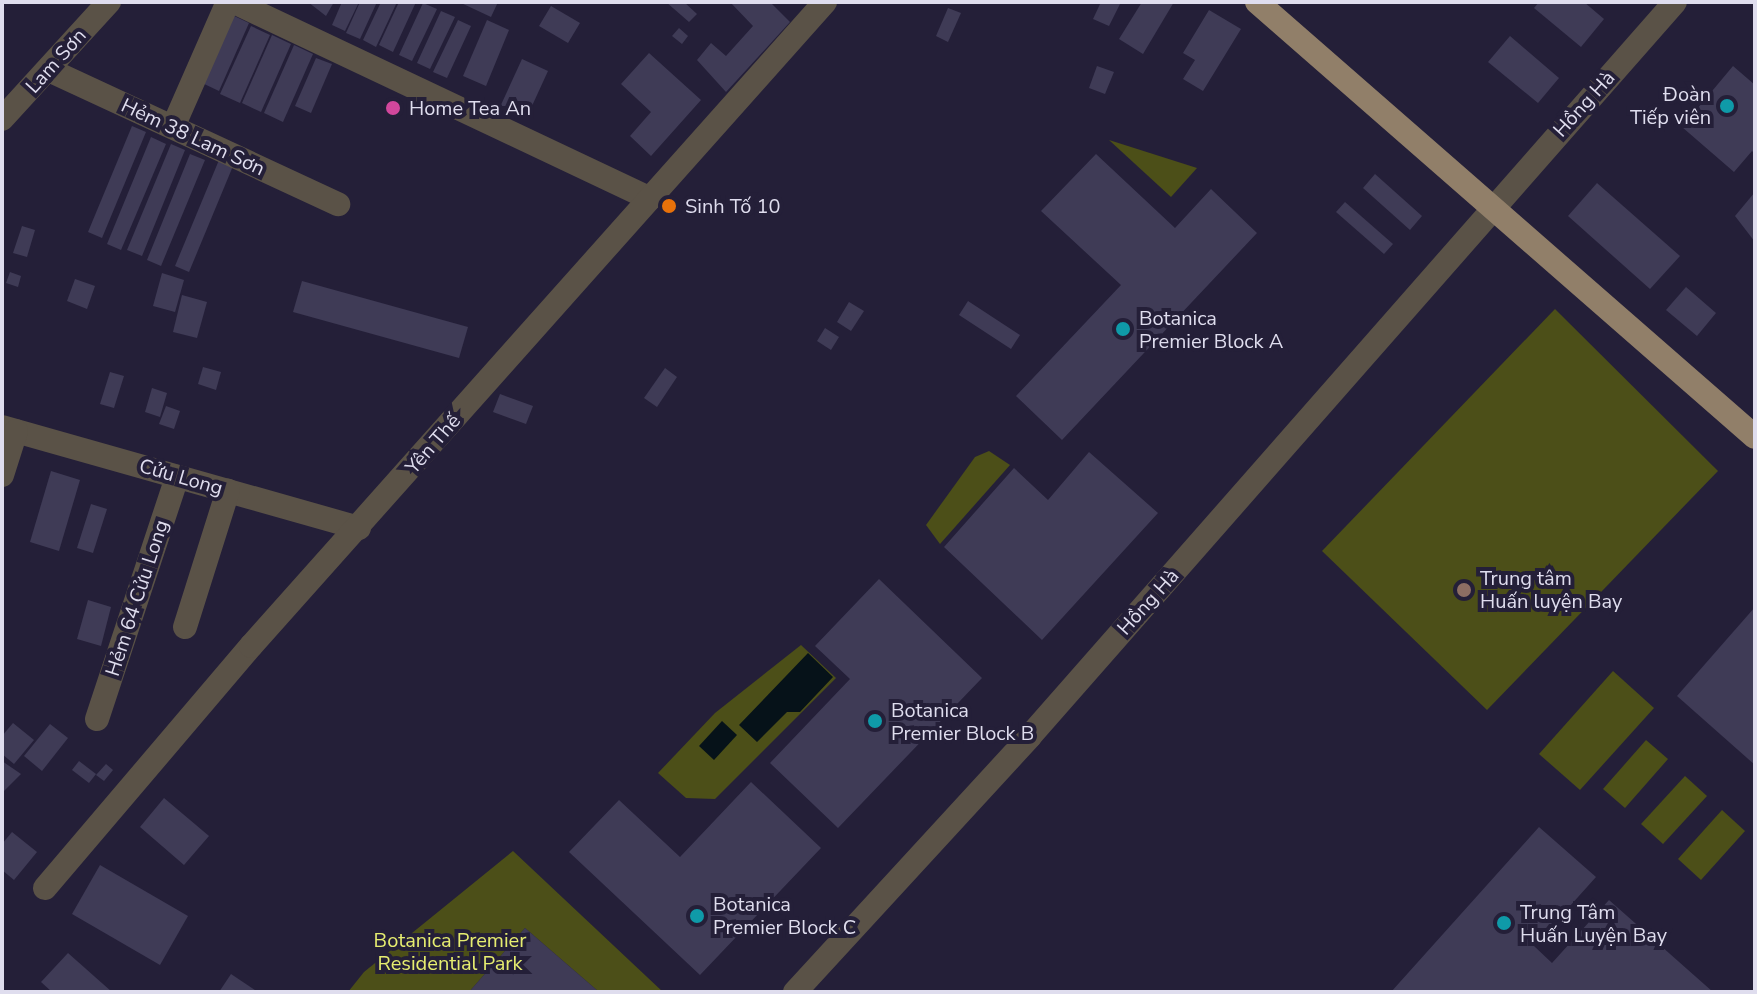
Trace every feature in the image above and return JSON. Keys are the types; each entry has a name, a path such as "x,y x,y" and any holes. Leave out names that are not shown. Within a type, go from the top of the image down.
{"main road":[{"path":"1257,2 1755,437"}],"street":[{"name":"Lam Sơn","path":"2,119 109,2"},
{"path":"173,127 231,2 650,199"},
{"name":"Hồng Hà","path":"795,992 1030,736 1675,2"},
{"name":"Yên Thế","path":"45,888 650,199 815,5"},
{"name":"Hẻm 38 Lam Sơn","path":"49,70 338,204"},
{"path":"2,475 9,429"},
{"name":"Cửu Long","path":"9,429 359,528"},
{"name":"Hẻm 64 Cửu Long","path":"97,719 177,477"},
{"path":"185,627 228,491"}],"green space":[{"path":"1109,140 1197,168 1171,197"},
{"path":"1555,309 1718,471 1487,710 1322,551"},
{"path":"989,451 1010,465 940,544 926,525 975,457"},
{"path":"801,645 836,678 715,799 686,798 658,773 715,713"},
{"path":"1613,671 1654,708 1580,790 1539,754"},
{"path":"1646,740 1668,759 1625,808 1603,789"},
{"path":"1685,776 1707,796 1663,844 1641,824"},
{"path":"1722,810 1745,831 1701,880 1678,859"},
{"name":"Botanica Premier Residential Park","path":"513,851 663,992 599,992 525,928 469,992 348,992 364,972"}],"shaded area":[{"path":"808,653 833,677 800,712 787,712 757,742 739,725"},
{"path":"722,721 737,735 714,760 699,746"}],"building":[{"path":"308,2 334,2 326,16"},
{"path":"342,2 359,2 345,31 332,25"},
{"path":"360,2 377,2 360,39 346,33"},
{"path":"381,2 397,2 376,47 363,40"},
{"path":"399,2 416,2 393,52 379,45"},
{"path":"459,2 498,2 491,17"},
{"path":"666,2 684,2 697,14 689,22"},
{"path":"730,2 770,2 790,22 726,92 697,60 711,43 726,56 753,26"},
{"path":"1101,2 1121,2 1109,26 1093,19"},
{"path":"1142,2 1174,2 1143,54 1119,39"},
{"path":"1539,2 1584,2 1604,19 1581,47 1534,8"},
{"path":"423,3 437,9 412,61 399,55"},
{"path":"551,6 580,23 568,43 539,26"},
{"path":"948,8 961,13 948,42 936,36"},
{"path":"1209,10 1241,29 1203,91 1183,79 1195,60 1183,53"},
{"path":"441,11 455,17 430,69 417,63"},
{"path":"230,14 249,23 219,91 200,82"},
{"path":"458,20 471,26 447,78 433,72"},
{"path":"487,20 509,30 486,86 463,76"},
{"path":"251,26 270,35 240,103 220,94"},
{"path":"679,28 688,36 682,44 672,36"},
{"path":"272,35 291,44 261,112 242,103"},
{"path":"1510,36 1559,78 1538,103 1488,62"},
{"path":"294,45 313,54 283,122 264,113"},
{"path":"649,53 701,100 651,156 630,136 651,112 621,84"},
{"path":"316,58 332,64 311,113 295,106"},
{"path":"522,59 548,71 526,119 500,107"},
{"path":"1097,66 1114,72 1105,94 1089,88"},
{"name":"Đoàn Tiếp viên","path":"1733,66 1755,85 1755,154 1752,151 1734,172 1682,127"},
{"path":"132,126 146,132 102,238 88,232"},
{"path":"151,137 166,144 121,250 107,244"},
{"path":"171,144 185,150 142,256 127,250"},
{"path":"190,154 205,160 161,266 147,260"},
{"name":"Botanica Premier Block A","path":"1096,154 1175,228 1211,189 1257,233 1062,440 1016,396 1121,285 1041,211"},
{"path":"219,160 233,166 189,272 175,266"},
{"path":"1375,174 1422,216 1410,230 1363,188"},
{"path":"1597,183 1680,256 1650,289 1568,216"},
{"path":"1755,192 1755,242 1735,216"},
{"path":"1345,202 1393,244 1384,254 1336,212"},
{"path":"22,226 35,230 27,257 13,253"},
{"path":"10,272 21,276 18,287 6,283"},
{"path":"162,273 184,280 175,312 153,306"},
{"path":"75,279 95,286 87,309 67,301"},
{"path":"302,281 468,327 459,358 293,312"},
{"path":"1686,287 1716,313 1697,336 1666,310"},
{"path":"182,295 207,302 197,338 173,332"},
{"path":"968,301 1020,335 1011,349 959,315"},
{"path":"849,302 864,311 851,331 837,322"},
{"path":"825,328 839,337 831,350 817,341"},
{"path":"203,367 221,372 216,390 198,384"},
{"path":"665,368 677,377 657,407 644,398"},
{"path":"110,372 124,376 114,408 100,404"},
{"path":"152,388 167,393 160,417 145,412"},
{"path":"500,394 533,406 526,424 493,412"},
{"path":"166,406 180,411 174,429 159,424"},
{"path":"1089,452 1158,513 1042,640 944,547 1014,468 1048,500"},
{"path":"51,471 80,480 59,551 30,542"},
{"path":"91,504 107,509 93,553 77,548"},
{"name":"Botanica Premier Block B","path":"879,579 982,678 838,828 770,763 850,679 815,646"},
{"path":"88,600 111,607 101,646 77,639"},
{"path":"1755,607 1755,765 1677,696"},
{"path":"13,723 34,740 14,764 2,754 2,736"},
{"path":"50,724 68,738 42,771 24,756"},
{"path":"2,761 21,774 2,793"},
{"path":"79,761 96,774 89,783 72,770"},
{"path":"106,764 113,770 104,781 96,775"},
{"name":"Botanica Premier Block C","path":"751,782 821,848 700,975 569,852 619,800 680,857"},
{"path":"164,798 209,836 184,865 140,827"},
{"name":"Trung Tâm Huấn Luyện Bay","path":"1539,827 1596,877 1534,946 1552,963 1609,900 1713,992 1391,992"},
{"path":"12,832 37,852 14,880 2,870 2,844"},
{"path":"100,865 188,916 160,965 72,914"},
{"path":"525,928 599,992 469,992"},
{"path":"68,953 112,992 52,992 41,982"},
{"path":"231,974 258,992 219,992"}],"place":[{"name":"Đoàn Tiếp viên","path":"1727,106"},
{"name":"Home Tea An","path":"393,108"},
{"name":"Sinh Tố 10","path":"669,206"},
{"name":"Botanica Premier Block A","path":"1123,329"},
{"name":"Trung tâm Huấn luyện Bay","path":"1464,590"},
{"name":"Botanica Premier Block B","path":"875,721"},
{"name":"Botanica Premier Block C","path":"697,916"},
{"name":"Trung Tâm Huấn Luyện Bay","path":"1504,923"}]}
